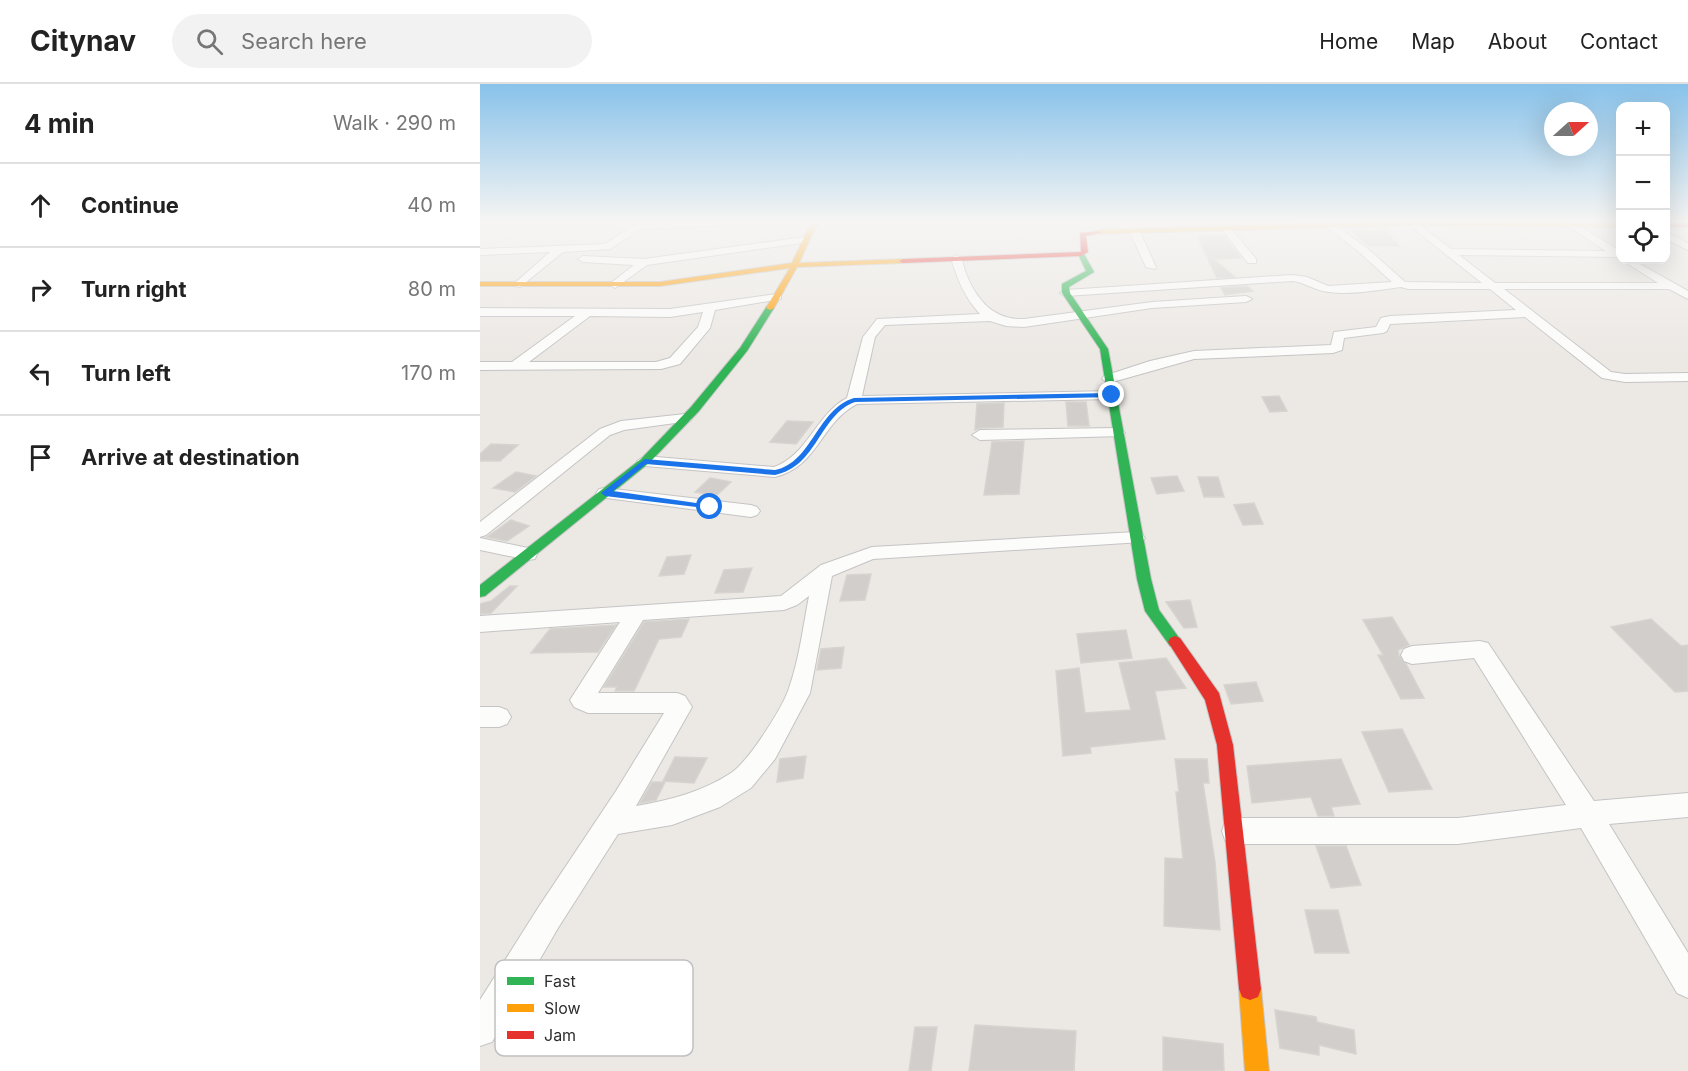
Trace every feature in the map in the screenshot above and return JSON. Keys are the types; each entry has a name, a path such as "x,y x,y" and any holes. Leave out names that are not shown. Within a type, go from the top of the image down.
{"street":[{"path":"520,284 540,267"},
{"path":"615,285 638,267"},
{"path":"480,284 660,284 779,267"},
{"path":"480,592 645,461 744,349 793,267"},
{"path":"958,267 968,290 993,317 1006,323 1024,323 1152,305 1246,299"},
{"path":"1088,267 1090,272 1065,286 1066,293 1104,349 1136,538 1152,611 1202,679 1213,698 1224,745 1235,831 1257,1071"},
{"path":"1382,267 1401,284"},
{"path":"1469,267 1600,370 1612,376 1688,377"},
{"path":"1641,267 1688,296"},
{"path":"1066,293 1292,278 1310,280 1330,289 1401,284 1495,287 1671,286"},
{"path":"480,312 670,313 777,297"},
{"path":"480,366 656,366 670,363 675,361 704,328 710,308"},
{"path":"515,366 587,313"},
{"path":"1109,379 1155,364 1194,355 1334,349 1337,347 1338,335 1379,330 1383,328 1385,321 1390,320 1528,313"},
{"path":"854,400 868,337 881,322 993,317"},
{"path":"645,461 768,472 786,470 808,449 834,411 854,400 1112,395"},
{"path":"480,531 605,432 621,426 685,418"},
{"path":"980,435 1117,433"},
{"path":"605,493 751,511"},
{"path":"480,624 784,603 804,592 822,573 854,558 872,553 1136,538"},
{"path":"480,544 528,554"},
{"path":"609,823 672,812 711,798 742,780 766,751 799,693 812,636 822,573"},
{"path":"524,960 680,707 677,703 588,703 582,700 636,614"},
{"path":"1412,655 1480,649 1588,814 1688,982"},
{"path":"1235,831 1458,831 1588,814 1688,805"},
{"path":"480,1030 495,1006"}],"building":[{"path":"1212,267 1223,267 1235,277 1217,278"},
{"path":"1247,286 1253,291 1225,295 1221,288"},
{"path":"1279,396 1287,411 1270,412 1262,397"},
{"path":"1066,402 1086,402 1089,426 1068,426"},
{"path":"1004,403 1003,427 975,430 977,404"},
{"path":"787,421 813,422 796,444 770,442"},
{"path":"1024,441 1019,494 984,495 992,442"},
{"path":"491,444 518,445 500,461 480,461 480,454"},
{"path":"516,472 536,476 515,492 493,488"},
{"path":"1177,476 1184,491 1157,494 1151,478"},
{"path":"1198,477 1218,477 1224,497 1204,497"},
{"path":"710,478 731,482 716,496 695,492"},
{"path":"1254,503 1263,524 1243,525 1234,505"},
{"path":"511,520 529,526 507,541 487,537"},
{"path":"691,555 684,574 659,576 667,557"},
{"path":"752,568 743,592 715,593 724,570"},
{"path":"871,574 865,600 840,601 847,575"},
{"path":"510,586 517,586 491,613 480,614 480,604 491,601"},
{"path":"1190,600 1197,627 1184,628 1166,602"},
{"path":"1392,617 1409,645 1398,650 1399,656 1406,664 1424,698 1401,699 1378,655 1383,655 1363,620"},
{"path":"689,619 681,637 659,639 634,691 615,691 617,687 604,687 644,622"},
{"path":"1651,619 1681,646 1688,645 1688,691 1675,692 1611,627"},
{"path":"616,625 598,652 531,653 550,629"},
{"path":"1126,630 1132,658 1081,663 1077,634"},
{"path":"844,647 841,668 817,670 821,649"},
{"path":"1166,658 1186,688 1155,691 1165,739 1090,747 1091,753 1063,756 1056,671 1079,668 1085,713 1131,710 1119,663"},
{"path":"1256,682 1263,701 1231,704 1224,685"},
{"path":"1402,729 1432,789 1389,792 1362,732"},
{"path":"806,756 803,778 777,782 780,759"},
{"path":"675,757 707,758 694,783 663,781"},
{"path":"1175,759 1207,759 1209,783 1203,783 1215,862 1220,930 1164,926 1165,858 1183,859"},
{"path":"1341,759 1360,804 1331,807 1334,816 1318,816 1311,797 1252,803 1247,766"},
{"path":"652,782 665,782 656,800 640,803"},
{"path":"1316,846 1346,846 1361,885 1331,888"},
{"path":"1305,910 1338,910 1349,953 1315,953"},
{"path":"1275,1010 1316,1017 1317,1022 1354,1030 1356,1054 1319,1045 1319,1055 1280,1048"},
{"path":"975,1025 1076,1031 1074,1071 969,1071"},
{"path":"915,1027 937,1027 931,1071 909,1071"},
{"path":"1163,1037 1223,1044 1224,1071 1163,1071"}],"traffic: fast":[{"path":"1088,267 1090,272 1065,286 1066,293 1104,349 1144,579 1152,611 1175,642"},
{"path":"480,592 645,461 695,409 744,349 770,308"}],"traffic: slow":[{"path":"480,284 660,284 779,267"},
{"path":"770,308 794,267"},
{"path":"1250,989 1257,1071"}],"traffic: jam":[{"path":"1175,642 1213,698 1225,745 1250,989"}],"route":[{"path":"710,507 605,493 645,461 775,472 786,470 814,442 834,411 854,400 1112,395"}]}
